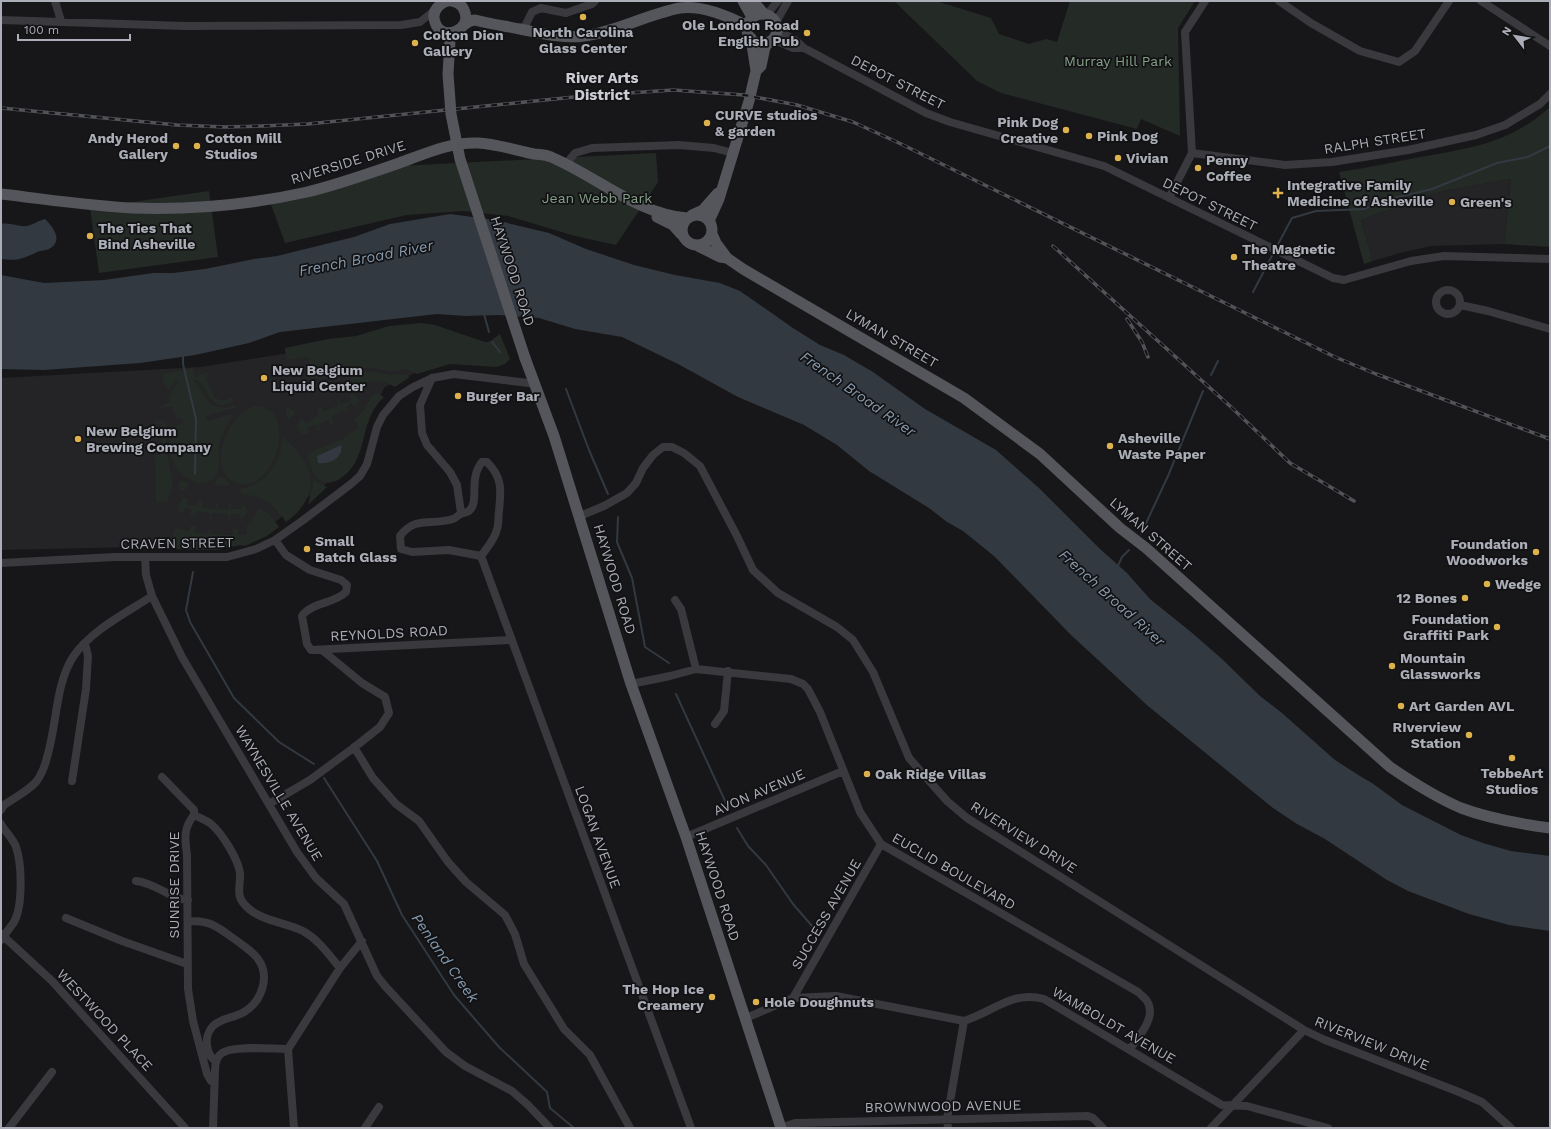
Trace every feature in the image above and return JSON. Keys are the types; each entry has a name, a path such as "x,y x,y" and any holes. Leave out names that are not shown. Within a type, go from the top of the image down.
{"main road":[{"path":"709,221 723,187 756,71 748,34 750,22 743,1"},
{"path":"753,1 765,14"},
{"path":"475,20 464,25 450,37 436,26 434,18 447,3 460,4 466,13 475,20 552,35 582,36 606,31 681,8 705,9 735,20 750,22 760,14 765,14 771,16 774,33 765,47 761,66 756,71"},
{"path":"464,25 466,13"},
{"path":"750,38 759,44 774,33"},
{"name":"HAYWOOD ROAD","path":"450,37 448,74 452,114 460,159 525,358 536,384 580,516 631,684 686,838 781,1128"},
{"name":"RIVERSIDE DRIVE","path":"1,194 130,208 176,208 250,203 327,187 450,146 478,143 545,155 566,164 632,200 671,215 690,216"},
{"name":"RIVERSIDE DRIVE","path":"534,154 544,161 609,195 668,221 682,234"},
{"path":"690,216 701,215 709,221 712,230 712,234 706,242 698,246 689,244 683,238 682,225 690,216 708,205 723,187"},
{"name":"LYMAN STREET","path":"712,234 716,243 727,258 964,398 1040,454 1120,528 1146,548 1390,767 1419,786 1461,808 1503,821 1550,828"},
{"name":"LYMAN STREET","path":"698,246 720,257 727,258"}],"street":[{"path":"55,1 61,21"},
{"path":"523,30 532,12 541,8 566,13 592,4 595,1"},
{"path":"765,14 778,1"},
{"path":"774,33 788,1"},
{"path":"1169,198 1192,153 1185,32 1205,1"},
{"path":"1279,1 1311,23 1360,51 1399,62 1415,51 1449,1"},
{"path":"1480,1 1550,46"},
{"path":"420,22 447,3"},
{"path":"1,20 184,26 401,25 420,22 436,26"},
{"name":"DEPOT STREET","path":"774,33 793,48 804,48 938,118 1104,166 1324,275 1340,280 1411,261 1444,256 1550,259"},
{"name":"RALPH STREET","path":"1192,153 1285,165 1332,162 1408,150 1476,135 1499,128 1523,116 1540,104 1550,94"},
{"path":"566,164 575,153 592,148 679,145 714,148 733,153"},
{"path":"1460,305 1488,311 1550,329"},
{"name":"CRAVEN STREET","path":"1,563 145,556 227,557 256,549 275,540 327,503 360,476 367,464 377,427 389,407 399,396 432,378 454,374 536,384"},
{"path":"432,378 420,405 422,433 427,445 450,472 456,485 462,513"},
{"name":"RIVERVIEW DRIVE","path":"580,516 604,506 627,493 636,483 643,468 653,455 663,447 672,447 684,453 700,466 753,570 778,593 838,627 854,640 873,672 909,758 948,801 967,818 1304,1030 1325,1040 1460,1092 1482,1102 1511,1128"},
{"path":"482,462 488,462 498,476 502,489 497,530 481,556 449,550 412,552 401,549 400,536 411,524 419,522 434,523 455,518 462,513 468,513 473,508 474,480 478,467 482,462"},
{"path":"275,540 286,555 292,559 310,570 341,580 346,585 346,592 341,597 306,610 302,616 307,644 311,650 322,650"},
{"name":"WAYNESVILLE AVENUE","path":"145,556 146,575 152,596 182,657 297,852 316,878 344,904 362,941 371,964 384,986 446,1052 465,1066 512,1091 550,1128"},
{"name":"LOGAN AVENUE","path":"481,556 691,1128"},
{"path":"1,810 4,805 35,783 41,775 51,745 66,670 73,657 95,633 152,596"},
{"path":"675,600 681,608 696,669"},
{"name":"REYNOLDS ROAD","path":"322,650 512,640"},
{"path":"72,781 86,689 88,656 84,644"},
{"name":"REYNOLDS ROAD","path":"269,804 310,780 354,747 380,727 390,713 385,697 362,683 322,650"},
{"name":"EUCLID BOULEVARD","path":"631,684 696,669 791,679 803,684 808,689 820,712 860,812 881,844 1132,989 1147,1000 1150,1007 1148,1021 1130,1049"},
{"path":"715,724 724,711 728,672"},
{"path":"354,747 373,778 396,804 419,821 448,862 466,882 505,915 515,934 524,964 564,1029 590,1055 630,1128"},
{"name":"AVON AVENUE","path":"686,838 843,771"},
{"path":"162,777 194,810 194,815"},
{"name":"SUNRISE DRIVE","path":"214,1081 211,1081 207,1074 193,1021 188,989 187,855 184,834 189,820 194,815 211,824 232,850 240,871 238,894 245,906 257,914 310,935 322,946 340,968"},
{"path":"1,824 15,846 20,872 20,899 18,910 14,922 2,937"},
{"name":"SUCCESS AVENUE","path":"793,998 881,844"},
{"path":"136,881 150,883 179,899 188,900"},
{"path":"66,918 122,941 187,964"},
{"path":"188,921 206,921 220,928 255,955 263,970 264,976 261,992 252,1006 243,1013 219,1021 210,1029 207,1040 208,1048 210,1056 216,1061"},
{"name":"WESTWOOD PLACE","path":"2,937 52,981 185,1128"},
{"path":"294,1128 288,1049 340,968 362,941"},
{"path":"746,1018 793,998 836,996 964,1021 947,1119 948,1128"},
{"name":"WAMBOLDT AVENUE","path":"964,1021 1014,998 1034,996 1044,999 1222,1105 1247,1106 1328,1128"},
{"path":"1211,1128 1304,1030"},
{"path":"213,1128 216,1061 223,1053 241,1049 288,1049"},
{"path":"9,1128 52,1072"},
{"path":"365,1128 378,1107"},
{"name":"BROWNWOOD AVENUE","path":"781,1128 794,1123 1088,1116 1094,1118 1103,1128"}],"shaded area":[{"path":"1511,179 1504,244 1431,246 1373,261 1361,220 1443,191"},
{"name":"New Belgium Brewing Company","path":"371,340 440,361 385,387 364,423 350,466 259,534 180,546 1,550 1,378 200,367"}],"green space":[{"name":"Murray Hill Park","path":"894,1 936,1 991,18 999,34 1029,44 1046,39 1057,42 1070,1 1195,1 1178,28 1180,136 1141,119 1137,129 1001,93 977,81"},
{"path":"1550,107 1550,247 1504,244 1511,179 1443,191 1361,220 1373,261 1364,264 1339,172 1473,147 1520,129"},
{"name":"Jean Webb Park","path":"656,153 658,182 616,245 575,236 508,216 463,211 407,215 285,243 269,199 398,166"},
{"path":"209,191 218,257 99,273 90,208"},
{"path":"421,323 435,325 485,342 489,342 500,334 510,359 505,364 496,367 450,364 417,374 406,369 391,372 373,368 362,368 335,378 312,378 308,357 286,360 285,348 328,339 356,336 389,326"},
{"path":"193,368 195,378 200,374 211,371 206,379 211,391 214,394 213,396 222,400 231,397 234,401 226,405 215,403 195,379 194,381 201,388 205,397 211,404 222,408 234,405 237,407 206,416 207,421 231,414 235,415 224,430 221,439 219,448 218,473 216,477 207,482 196,482 187,478 178,470 172,460 169,449 169,438 174,429 183,423 183,420 175,418 175,411 173,411 173,407 158,408 168,403 173,389 179,382 176,380 170,389 166,387 162,374"},
{"path":"370,371 393,375 406,374 410,377 395,387 378,381 349,386 346,380 357,374"},
{"path":"353,394 358,397 359,402 355,407 351,403 346,407 349,412 348,413 344,409 332,417 334,423 330,425 327,420 319,424 320,430 318,430 316,425 308,428 309,433 304,435 300,432 297,426 300,419 303,419 306,423 319,414 317,408 321,406 324,411 339,405 337,400 338,398 341,404 351,401 349,395"},
{"path":"374,394 379,394 384,397 376,406 371,415 355,463 345,475 337,480 328,483 319,480 314,475 307,458 308,453 342,439 359,427 354,420 365,409 370,398","holes":["341,445 318,462 317,456"]},
{"path":"255,406 269,410 277,419 280,433 278,448 264,475 253,483 240,484 229,479 223,470 221,459 222,446 227,433 235,421 244,412"},
{"path":"289,406 295,413 288,420 286,417 286,409"},
{"path":"155,419 162,420 167,425 166,448 172,479 172,489 167,502 156,503 155,455 162,454 161,424 155,424"},
{"path":"283,437 299,454 306,464 310,474 309,494 304,504 286,522 277,510 268,502 257,497 242,494 241,488 255,484 266,476 277,460"},
{"path":"221,475 230,485 215,485 216,481"},
{"path":"314,480 327,487 308,505"},
{"path":"182,481 189,483 187,489 181,491 178,488 179,482"},
{"path":"183,498 188,498 187,504 196,506 199,500 203,502 202,507 215,509 216,503 218,504 218,509 228,509 229,504 231,504 231,509 241,509 241,504 246,507 247,513 241,520 240,514 231,514 229,520 227,514 212,513 210,519 209,513 197,511 195,517 190,515 191,510 185,508 183,514 179,511 178,505"},
{"path":"258,509 262,509 268,513 279,527 267,536 245,546 241,545 215,550 173,549 173,535 178,522 177,528 189,531 191,525 196,527 195,532 208,534 209,528 211,529 211,534 233,535 233,529 238,529 239,535 247,534 246,527 252,521"}],"water":[{"name":"French Broad River","path":"450,214 495,220 549,233 586,249 634,265 675,275 720,283 740,291 820,345 844,355 873,372 925,409 996,450 1039,488 1099,548 1127,573 1150,599 1191,632 1222,659 1260,696 1282,713 1335,760 1372,783 1402,805 1461,835 1511,851 1550,856 1550,931 1509,925 1469,914 1408,891 1387,880 1325,839 1297,824 1273,808 1148,706 1071,635 994,556 963,531 869,471 837,445 804,425 738,397 678,364 622,337 575,329 539,318 499,315 465,316 437,314 280,332 249,343 195,355 140,363 44,370 1,369 1,275 44,283 104,280 153,273 173,273 205,269 277,256 354,237 390,224"},
{"path":"45,219 56,234 56,242 53,246 48,250 38,251 20,259 1,259 1,224 27,226"},
{"path":"341,445 340,454 335,460 327,463 318,463 317,456"}],"waterway":[{"path":"1276,248 1292,218 1316,211 1364,209 1381,201 1432,189 1497,163 1528,157 1550,146"},
{"path":"1253,292 1274,252"},
{"path":"484,314 489,332"},
{"path":"492,342 500,352"},
{"name":"Penland Creek","path":"183,355 183,364 196,419 195,474"},
{"path":"1211,375 1218,361"},
{"path":"566,389 589,450 608,494"},
{"path":"1141,534 1168,476 1203,391"},
{"path":"618,517 617,542 632,578 645,647 669,663"},
{"path":"1117,568 1122,557 1129,550"},
{"name":"Penland Creek","path":"193,572 186,610 190,622 234,698 279,742 314,764"},
{"path":"676,694 726,803"},
{"name":"Penland Creek","path":"324,778 377,861 402,915 454,995 499,1047 547,1092 550,1108 574,1128"},
{"path":"737,828 748,846 766,865 793,904 813,927"}],"railway":[{"path":"1,108 177,125 225,127 308,124 584,96 673,90 744,95 797,105 853,122 899,143 1335,357 1376,374 1550,439"},
{"path":"1053,246 1231,407 1290,463 1354,501"},
{"path":"1127,319 1142,342 1148,357"}],"place":[{"name":"North Carolina Glass Center","path":"583,17"},
{"name":"Ole London Road English Pub","path":"807,33"},
{"name":"Colton Dion Gallery","path":"415,43"},
{"name":"CURVE studios & garden","path":"707,123"},
{"name":"Pink Dog Creative","path":"1066,130"},
{"name":"Pink Dog","path":"1089,136"},
{"name":"Andy Herod Gallery","path":"176,146"},
{"name":"Cotton Mill Studios","path":"197,146"},
{"name":"Vivian","path":"1118,158"},
{"name":"Penny Coffee","path":"1198,168"},
{"name":"Integrative Family Medicine of Asheville","path":"1278,193"},
{"name":"Green's","path":"1452,202"},
{"name":"The Ties That Bind Asheville","path":"90,236"},
{"name":"The Magnetic Theatre","path":"1234,257"},
{"name":"New Belgium Liquid Center","path":"264,378"},
{"name":"Burger Bar","path":"458,396"},
{"name":"New Belgium Brewing Company","path":"78,439"},
{"name":"Asheville Waste Paper","path":"1110,446"},
{"name":"Small Batch Glass","path":"307,549"},
{"name":"Foundation Woodworks","path":"1536,552"},
{"name":"Wedge","path":"1487,584"},
{"name":"12 Bones","path":"1465,598"},
{"name":"Foundation Graffiti Park","path":"1497,627"},
{"name":"Mountain Glassworks","path":"1392,666"},
{"name":"Art Garden AVL","path":"1401,706"},
{"name":"RIverview Station","path":"1469,735"},
{"name":"TebbeArt Studios","path":"1512,758"},
{"name":"Oak Ridge Villas","path":"867,774"},
{"name":"The Hop Ice Creamery","path":"712,997"},
{"name":"Hole Doughnuts","path":"756,1002"}],"district":[{"name":"River Arts District","path":"602,86"}]}
